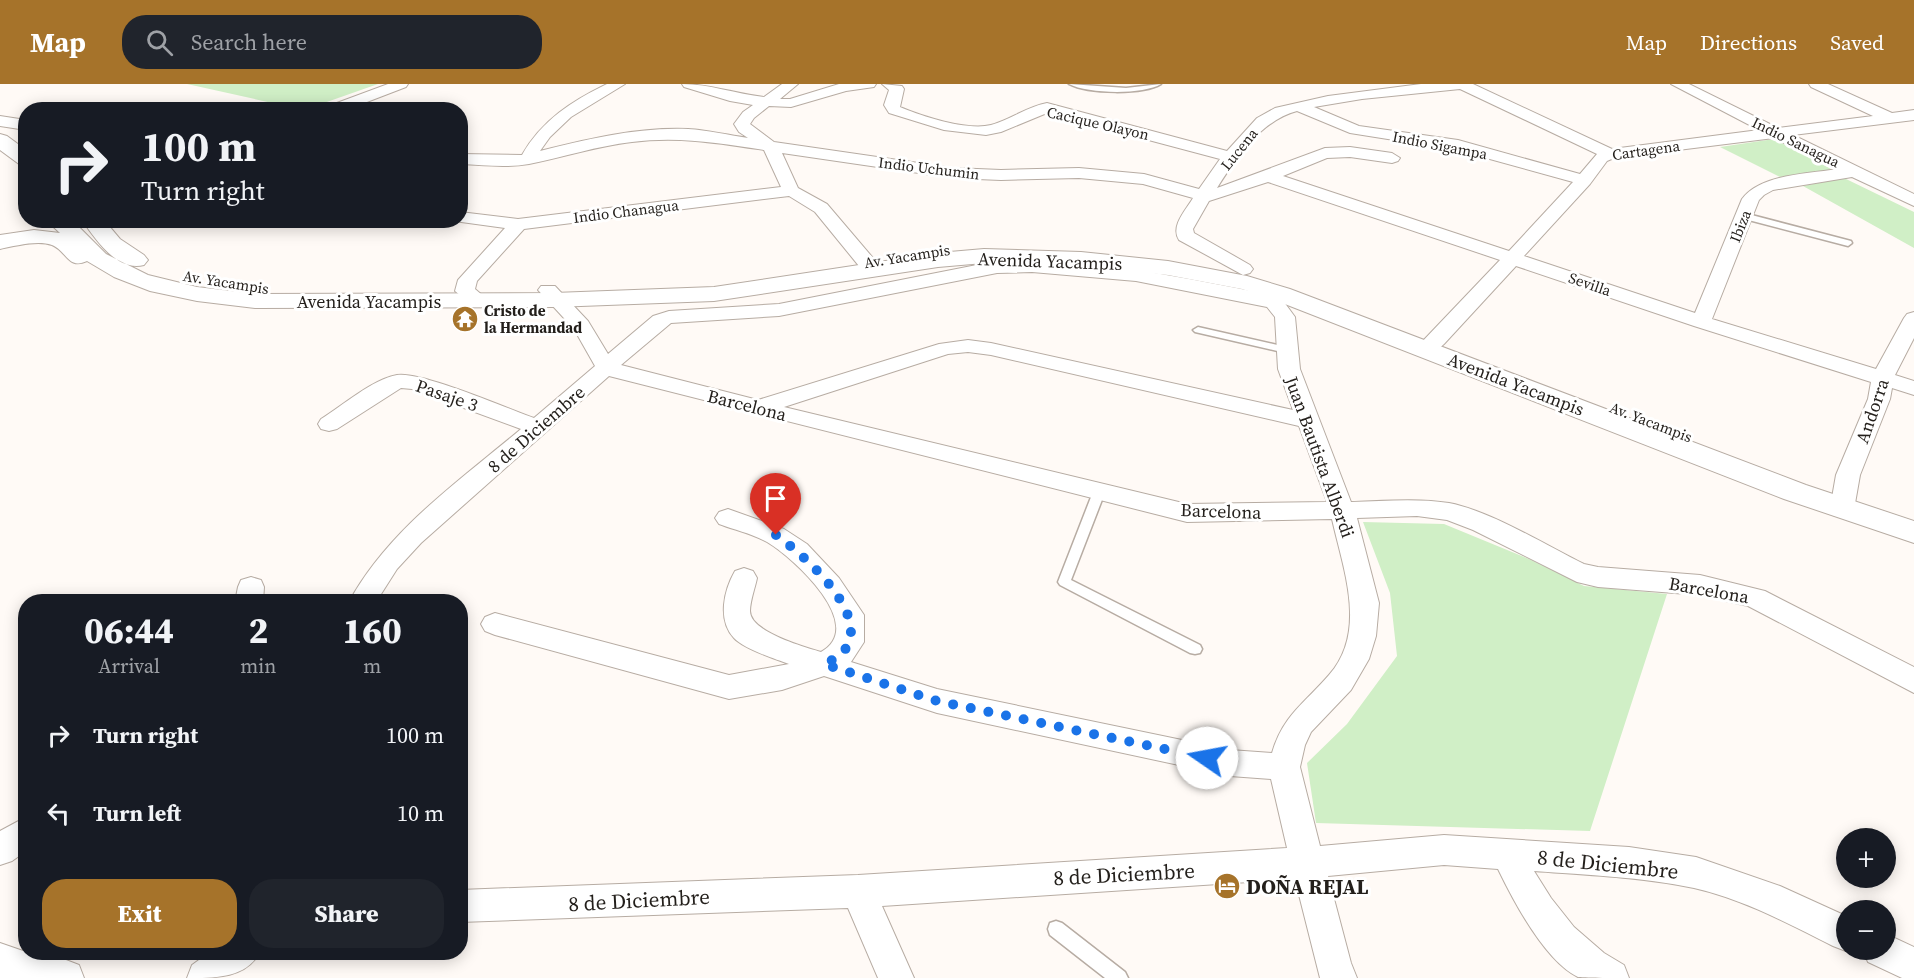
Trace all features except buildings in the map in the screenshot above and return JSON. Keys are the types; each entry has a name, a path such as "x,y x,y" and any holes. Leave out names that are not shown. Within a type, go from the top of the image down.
{"street":[{"path":"353,102 401,84"},
{"path":"369,102 417,84"},
{"path":"528,159 540,135 550,126 585,100 618,84"},
{"path":"689,84 735,98 766,103 791,103 829,90 869,84"},
{"path":"791,84 748,115 742,124 745,129 771,147 791,191 821,208 866,262"},
{"name":"Cacique Olayon","path":"889,84 897,89 891,105 894,110 973,131 993,129 1036,109 1047,108 1231,157"},
{"path":"1330,84 1360,94"},
{"path":"1463,84 1610,154"},
{"name":"Lucena","path":"1243,269 1185,237 1184,229 1231,157 1257,126 1273,115 1298,106 1360,94 1463,84"},
{"name":"Indio Sanagua","path":"1677,84 1914,201"},
{"path":"1816,84 1914,129"},
{"name":"Indio Sigampa","path":"1298,106 1356,130 1458,145 1584,180"},
{"name":"Cartagena","path":"1431,345 1584,180 1601,158 1610,154 1914,115"},
{"path":"0,122 18,124"},
{"path":"0,122 18,133"},
{"name":"Indio Uchumin","path":"468,159 503,161 528,159 606,141 688,134 953,173 1001,175 1079,173 1136,178 1205,196"},
{"path":"0,140 18,154"},
{"path":"1205,196 1268,176 1325,153 1392,158"},
{"name":"Ibiza","path":"1701,322 1744,216 1758,191 1769,186 1855,171"},
{"name":"Sevilla","path":"1268,176 1701,322 1914,388"},
{"name":"Indio Chanagua","path":"468,218 518,224 791,191"},
{"path":"0,226 18,219"},
{"path":"472,296 468,280 518,224"},
{"path":"0,231 18,226"},
{"name":"Avenida Yacampis","path":"68,228 89,252 130,276 170,289 206,296 255,301 338,302 551,295 605,298 749,290 938,260 984,256 1082,259 1168,268 1247,283 1277,298 1431,345 1843,502 1914,532"},
{"name":"Av. Yacampis","path":"99,228 120,252 155,269 213,283 308,292 472,296"},
{"path":"0,242 31,237 64,241 78,258 122,286 176,301 283,310 338,302"},
{"name":"Av. Yacampis","path":"551,295 728,284 934,250 1005,246 1095,249 1243,269 1431,345"},
{"name":"8 de Diciembre","path":"366,594 395,552 660,320 669,317 779,310 997,267 1016,266 1144,275 1277,298"},
{"path":"551,295 582,326 606,368"},
{"path":"582,326 587,314 605,298"},
{"name":"Juan Bautista Alberdi","path":"1277,298 1288,329 1286,350 1289,369 1343,512 1365,603 1362,636 1355,659 1341,682 1300,724 1290,745 1284,767"},
{"name":"Andorra","path":"1843,502 1848,475 1879,399 1882,379 1914,318"},
{"path":"757,408 946,348 968,346 991,349 1309,421"},
{"name":"Barcelona","path":"606,368 757,408 1187,513 1343,512 1417,508 1450,512 1482,524 1577,572 1598,577 1700,585 1755,598 1914,681"},
{"name":"Pasaje 3","path":"329,424 388,385 399,381 416,382 538,427"},
{"path":"1843,502 1914,516"},
{"path":"495,624 729,687 782,678 824,664 840,655 850,642 850,615 830,585 798,551 776,535 728,518"},
{"path":"744,578 736,612 744,631 780,650 937,701 1230,763 1284,767 1309,860 1334,975"},
{"path":"0,850 18,838"},
{"name":"8 de Diciembre","path":"468,906 858,891 1230,869 1309,860 1444,850 1629,862 1696,873 1768,897 1836,929"},
{"path":"1508,855 1532,903 1552,931 1570,950 1611,978"},
{"path":"858,891 896,978"},
{"path":"1896,957 1914,965"},
{"path":"206,978 231,960"},
{"path":"0,961 66,978"}],"lane":[{"path":"1072,84 1127,91 1141,90 1158,84"},
{"path":"1744,216 1848,243"},
{"path":"1198,330 1286,350"},
{"path":"1099,492 1064,582 1195,649"},
{"path":"1056,928 1119,978"}],"green space":[{"path":"187,84 378,84 327,102 268,102"},
{"path":"1774,139 1833,170 1780,177 1720,147"},
{"path":"1844,178 1914,212 1914,248 1803,186"},
{"path":"1363,522 1444,524 1529,559 1584,586 1667,594 1590,831 1316,823 1307,763 1347,724 1397,656 1390,593"}],"place":[{"name":"Cristo de la Hermandad","path":"465,319"},
{"name":"DOÑA REJAL","path":"1227,886"}],"route":[{"path":"776,535 798,551 830,585 850,615 850,642 840,655 824,664 937,701 1207,758"}]}
